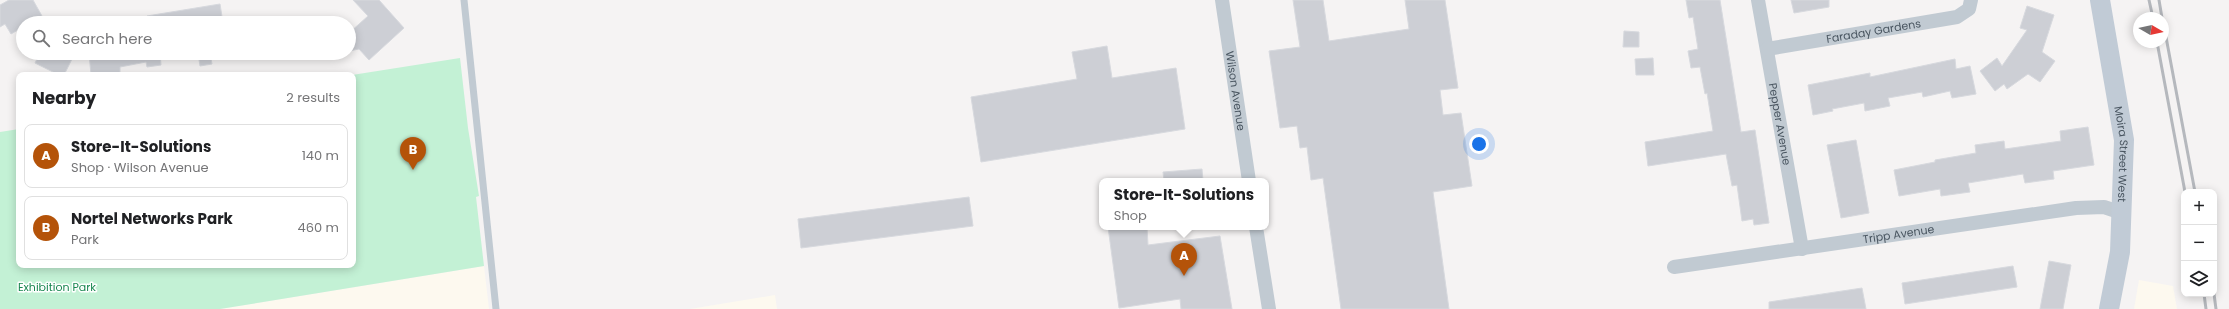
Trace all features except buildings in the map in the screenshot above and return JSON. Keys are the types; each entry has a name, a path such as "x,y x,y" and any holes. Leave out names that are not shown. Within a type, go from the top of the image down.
{"main road":[{"name":"Moira Street West","path":"2100,0 2124,140 2120,252 2109,309"}],"street":[{"name":"Wilson Avenue","path":"1222,0 1249,178"},
{"name":"Pepper Avenue","path":"1758,0 1802,249"},
{"name":"Faraday Gardens","path":"1767,49 1957,17 1969,9 1971,0"},
{"name":"Tripp Avenue","path":"1674,267 2076,208 2104,207 2122,214"},
{"path":"1256,230 1269,309"}],"lane":[{"path":"464,0 496,309"}],"shaded area":[{"path":"484,266 489,309 220,309"},
{"path":"2139,280 2173,286 2177,309 2134,309"},
{"path":"775,295 777,309 690,309"}],"green space":[{"name":"Exhibition Park","path":"460,58 468,128 479,196 476,197 484,266 220,309 0,309 0,132 16,129 16,268 356,268 356,74"}],"railway":[{"path":"2149,0 2152,12"},
{"path":"2159,0 2161,12"},
{"path":"2158,48 2184,189"},
{"path":"2168,48 2194,189"},
{"path":"2204,297 2206,309"},
{"path":"2214,297 2216,309"}],"place":[{"name":"Nortel Networks Park","path":"413,170"},
{"name":"Store-It-Solutions","path":"1184,276"}]}
